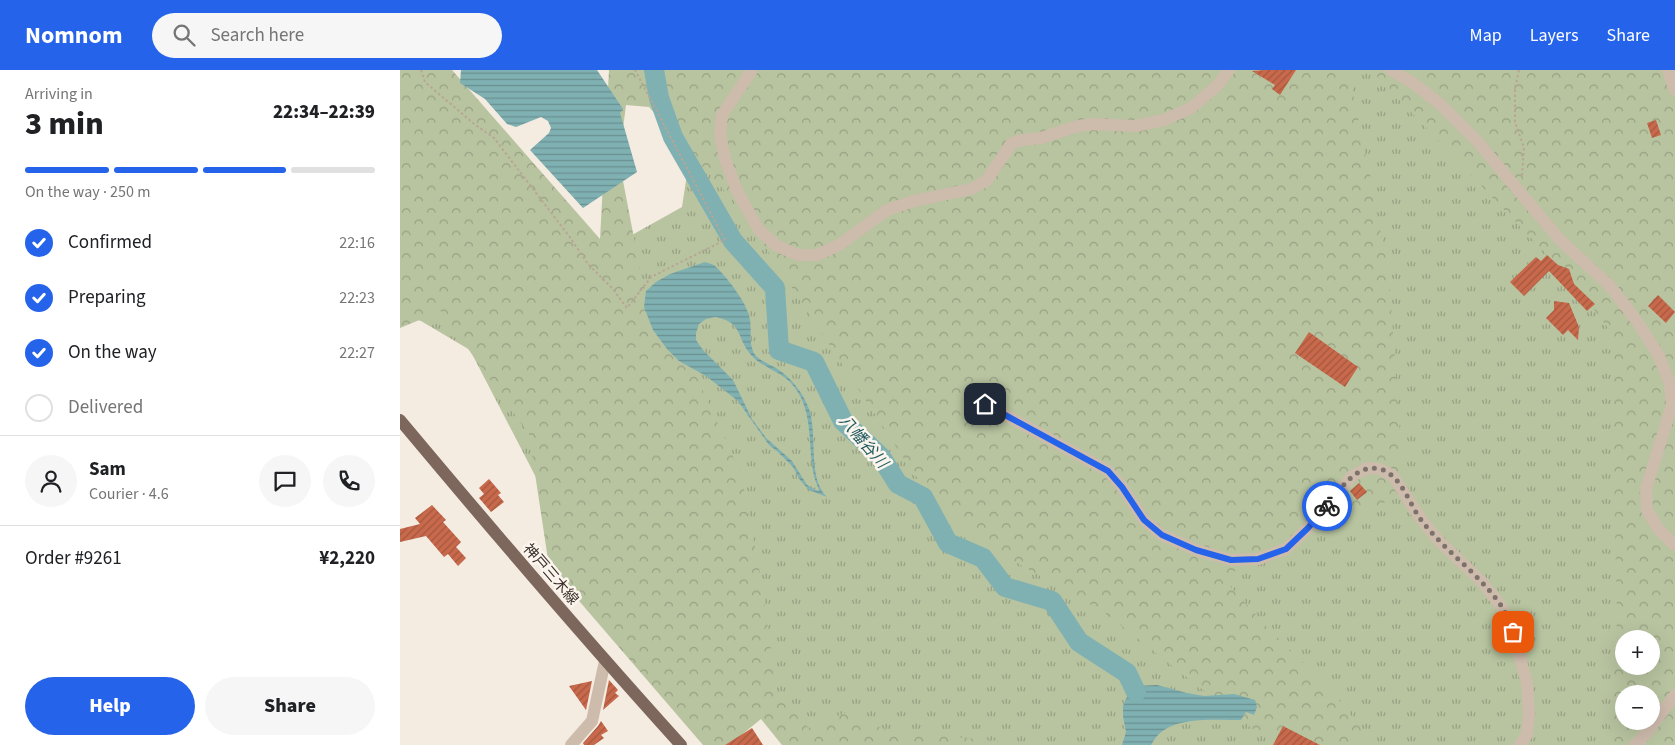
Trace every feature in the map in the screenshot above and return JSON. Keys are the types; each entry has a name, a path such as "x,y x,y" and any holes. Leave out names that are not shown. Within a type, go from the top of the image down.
{"main road":[{"name":"神戸三木線","path":"400,420 494,533 681,745"}],"street":[{"path":"752,70 722,115 720,134 725,159 737,191 759,230 777,246 791,252 817,254 839,245 887,210 914,201 971,189 986,181 1012,143 1041,138 1078,126 1094,124 1135,126 1164,120 1191,108 1218,85 1229,70"},
{"path":"1391,70 1413,83 1440,104 1477,141 1560,240 1610,286 1634,316 1658,354 1670,384 1672,405 1670,431 1646,489 1647,510 1659,530 1675,545"},
{"path":"1668,70 1675,90"},
{"path":"985,404 1108,471 1122,487 1144,520 1162,535 1196,550 1231,560 1258,559 1286,549 1308,528 1352,476 1366,468 1380,469 1394,476 1427,527 1482,582 1501,606 1513,632 1527,683 1529,714 1527,734 1520,745"},
{"path":"570,745 592,722 605,661"},
{"path":"1635,745 1675,695"}],"path":[{"path":"421,70 425,82 473,123 494,138 569,236 588,264 612,288 627,308 651,277 725,240 635,70"},
{"path":"1517,190 1522,184 1524,148 1515,122 1515,88 1519,70"}],"green space":[{"path":"400,70 591,258 682,207 687,174 643,70 1613,70 1675,745 790,745 541,487 470,350 421,321 400,315"},
{"path":"400,70 452,70 600,239 609,70 1352,70 1351,82 1389,274 1404,494 1222,577 1265,625 1329,688 1362,729 1359,745 1328,745 1258,733 1105,613 977,540 914,474 739,207 649,107 626,105 619,160 643,285 692,367 741,474 762,584 777,695 809,728 847,712 888,731 1025,745 782,745 761,719 729,745 703,745 549,566 529,434 441,311 400,328"},
{"path":"1371,70 1675,70 1675,745 1609,745 1615,650 1615,675 1660,675 1660,630 1616,630 1611,332 1573,282"}],"water":[{"path":"461,70 597,70 623,109 620,113 637,172 583,208 530,150 549,133 551,128 548,121 541,117 516,127 507,124 485,99 460,83"},
{"path":"705,262 715,266 736,291 748,314 751,325 751,343 756,356 787,376 800,391 809,409 812,419 817,479 827,497 809,490 800,480 793,467 769,445 738,401 706,376 679,361 653,330 644,307 646,291 656,282 670,274","holes":["715,317 724,319 735,327 752,356 786,378 798,392 807,415 814,478 819,491 807,485 792,461 766,438 752,419 733,380 703,350 696,340 699,324 706,319"]},
{"path":"1157,685 1204,696 1234,694 1255,700 1257,707 1254,715 1246,712 1241,720 1197,720 1186,722 1166,729 1157,736 1151,745 1122,745 1126,732 1123,706 1130,690 1136,686"}],"building":[{"path":"1296,70 1280,95 1272,89 1275,85 1252,71"},
{"path":"1656,120 1661,135 1652,138 1647,123"},
{"path":"1547,255 1558,265 1569,269 1574,284 1595,304 1587,311 1549,271 1524,296 1510,282 1536,257 1541,261"},
{"path":"1658,295 1675,312 1666,323 1648,306"},
{"path":"1554,301 1569,303 1579,327 1578,340 1568,330 1563,335 1546,318 1554,310"},
{"path":"1309,332 1358,367 1345,387 1295,353"},
{"path":"489,479 501,493 498,495 504,502 491,512 479,498 484,494 479,488"},
{"path":"1359,483 1367,492 1357,500 1350,491"},
{"path":"432,505 446,520 443,522 461,542 456,547 466,558 458,566 448,554 444,557 426,536 400,542 400,529 420,524 415,518"},
{"path":"609,680 618,690 615,693 619,696 603,710"},
{"path":"592,681 586,710 569,686"},
{"path":"601,721 608,731 601,735 604,738 594,745 584,745 583,743"},
{"path":"1283,726 1320,745 1273,745"},
{"path":"752,728 763,745 725,745"}],"waterway":[{"name":"八幡谷川","path":"654,70 659,98 673,137 733,241 775,288 779,350 814,362 843,421 881,457 898,484 923,497 948,543 983,558 1005,587 1052,601 1079,642 1127,673 1136,692"}],"way so far":[{"path":"1327,506 1352,476 1366,468 1380,469 1394,476 1421,520 1439,541 1482,582 1501,606 1513,632"}],"route":[{"path":"985,404 1108,471 1122,487 1144,520 1162,535 1196,550 1231,560 1258,559 1286,549 1327,506"}]}
